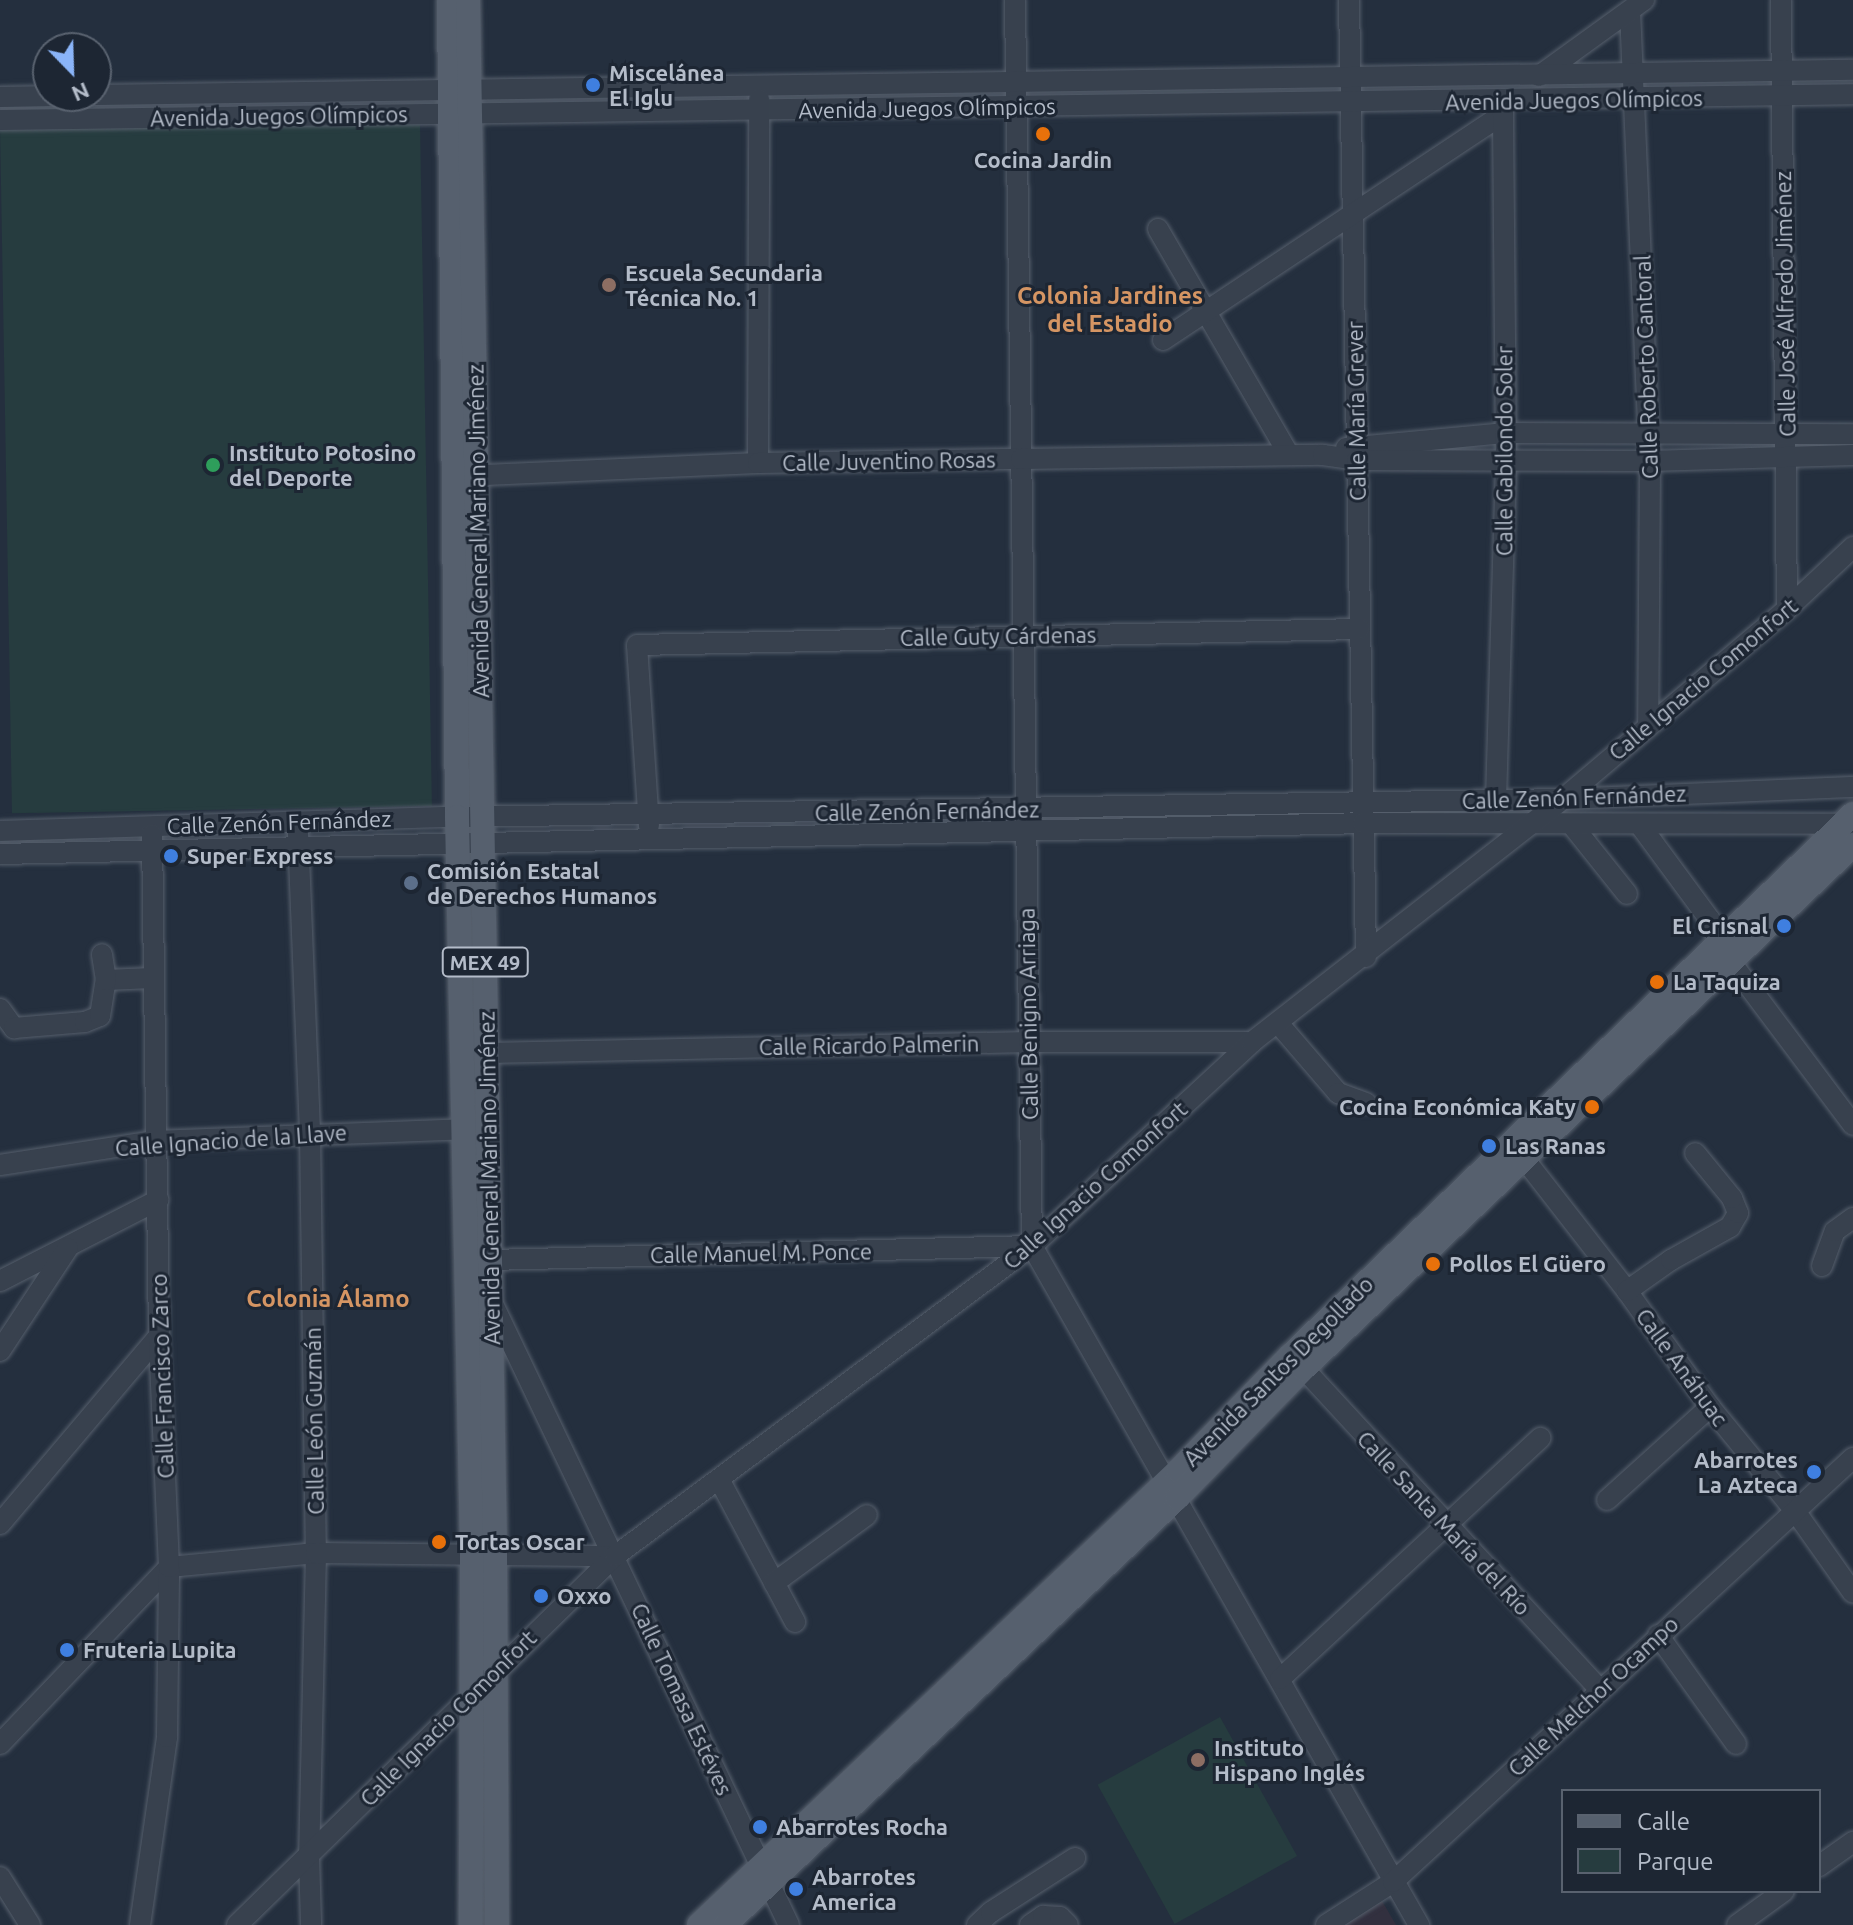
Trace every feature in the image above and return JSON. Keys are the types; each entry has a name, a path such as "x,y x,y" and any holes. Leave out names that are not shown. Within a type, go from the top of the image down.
{"main road":[{"name":"Avenida General Mariano Jiménez","path":"449,0 459,103 466,476 483,843 491,1300 483,1553 470,1694 471,1925"},
{"name":"Avenida General Mariano Jiménez","path":"459,103 468,0"},
{"name":"Avenida General Mariano Jiménez","path":"466,476 457,817 464,1129 483,1553 494,1671 497,1925"},
{"name":"Avenida Santos Degollado","path":"699,1925 765,1876 1172,1490 1297,1362 1725,954 1851,827"},
{"name":"Avenida Santos Degollado","path":"725,1925 765,1876"}],"street":[{"name":"Calle Benigno Arriaga","path":"1015,0 1032,1246 1419,1925"},
{"name":"Calle María Grever","path":"1349,0 1366,957"},
{"name":"Calle José Alfredo Jiménez","path":"1781,0 1787,609"},
{"name":"Calle Roberto Cantoral","path":"1637,5 1632,73 1636,99 1650,435 1648,725"},
{"path":"1163,340 1352,216 1502,108 1541,75 1637,5"},
{"name":"Avenida Juegos Olímpicos","path":"0,120 459,103 759,87 1853,70"},
{"path":"758,463 759,87"},
{"name":"Avenida Juegos Olímpicos","path":"112,95 759,110 1350,103 1502,108 1636,99 1853,94"},
{"path":"0,97 32,96"},
{"name":"Calle Gabilondo Soler","path":"1496,800 1506,459 1502,108"},
{"path":"1158,229 1289,455"},
{"name":"Calle Juventino Rosas","path":"466,476 758,463 1323,455 1506,433 1650,435 1787,445 1853,455"},
{"name":"Calle Juventino Rosas","path":"1356,453 1650,461 1853,434"},
{"name":"Calle Ignacio Comonfort","path":"237,1925 470,1694 615,1556 1032,1246 1252,1042 1366,957 1563,799 1787,609 1853,547"},
{"name":"Calle Guty Cárdenas","path":"647,814 637,645 1023,634 1360,629"},
{"name":"Calle Zenón Fernández","path":"0,854 152,847 458,844 1026,820 1363,812 1496,800 1853,787"},
{"name":"Calle Zenón Fernández","path":"1363,812 1526,826 1851,827"},
{"path":"647,814 651,837"},
{"name":"Calle Zenón Fernández","path":"0,831 647,814 1026,820"},
{"name":"Calle León Guzmán","path":"298,821 310,1133 316,1553 309,1856 311,1925"},
{"path":"1572,825 1627,894"},
{"path":"1640,825 1710,920 1725,954 1853,1125"},
{"name":"Calle Francisco Zarco","path":"140,1925 167,1737 169,1567 159,1336 151,826"},
{"path":"0,1009 14,1028 85,1022 100,1016 106,980 102,954"},
{"path":"106,980 152,978"},
{"path":"1278,1023 1338,1093 1366,1103"},
{"name":"Calle Ricardo Palmerin","path":"487,1053 1029,1042 1252,1042"},
{"name":"Calle Ignacio de la Llave","path":"0,1165 155,1141 464,1129"},
{"name":"Calle Anáhuac","path":"1518,1151 1627,1291 1710,1407 1795,1511 1853,1593"},
{"path":"1627,1291 1671,1260 1730,1227 1738,1213 1732,1198 1695,1153"},
{"path":"0,1281 158,1200"},
{"path":"1822,1266 1835,1231 1853,1218"},
{"path":"0,1351 70,1245"},
{"name":"Calle Manuel M. Ponce","path":"490,1260 1032,1246"},
{"name":"Calle Tomasa Estéves","path":"491,1300 789,1925"},
{"path":"0,1524 159,1336"},
{"name":"Calle Santa María del Río","path":"1297,1362 1446,1527 1599,1689"},
{"path":"1607,1500 1710,1407"},
{"path":"1280,1679 1540,1438"},
{"name":"Calle Melchor Ocampo","path":"1326,1925 1393,1882 1853,1458"},
{"path":"719,1479 795,1622"},
{"path":"774,1583 867,1515"},
{"path":"0,1744 169,1567 316,1553 615,1556"},
{"path":"1658,1635 1736,1744"},
{"path":"1821,1865 1853,1842"},
{"path":"977,1925 991,1912 1075,1858"},
{"path":"0,1877 29,1924"},
{"path":"1737,1925 1781,1893"},
{"path":"1030,1925 1043,1916 1060,1917 1068,1925"}],"shaded area":[{"path":"1381,1899 1396,1925 1341,1925"}],"green space":[{"name":"Instituto Potosino del Deporte","path":"420,123 432,806 12,813 0,130"},
{"path":"1220,1717 1297,1856 1175,1924 1098,1785"}],"place":[{"name":"Miscelánea El Iglu","path":"593,85"},
{"name":"Cocina Jardin","path":"1043,134"},
{"name":"Escuela Secundaria Técnica No. 1","path":"609,285"},
{"name":"Instituto Potosino del Deporte","path":"213,465"},
{"name":"Super Express","path":"171,856"},
{"name":"Comisión Estatal de Derechos Humanos","path":"411,883"},
{"name":"El Crisnal","path":"1784,926"},
{"name":"La Taquiza","path":"1657,982"},
{"name":"Cocina Económica Katy","path":"1592,1107"},
{"name":"Las Ranas","path":"1489,1146"},
{"name":"Pollos El Güero","path":"1433,1264"},
{"name":"Abarrotes La Azteca","path":"1814,1472"},
{"name":"Tortas Oscar","path":"439,1542"},
{"name":"Oxxo","path":"541,1596"},
{"name":"Fruteria Lupita","path":"67,1650"},
{"name":"Instituto Hispano Inglés","path":"1198,1760"},
{"name":"Abarrotes Rocha","path":"760,1827"},
{"name":"Abarrotes America","path":"796,1889"}],"district":[{"name":"Colonia Jardines del Estadio","path":"1110,310"},
{"name":"Colonia Álamo","path":"328,1299"}]}
